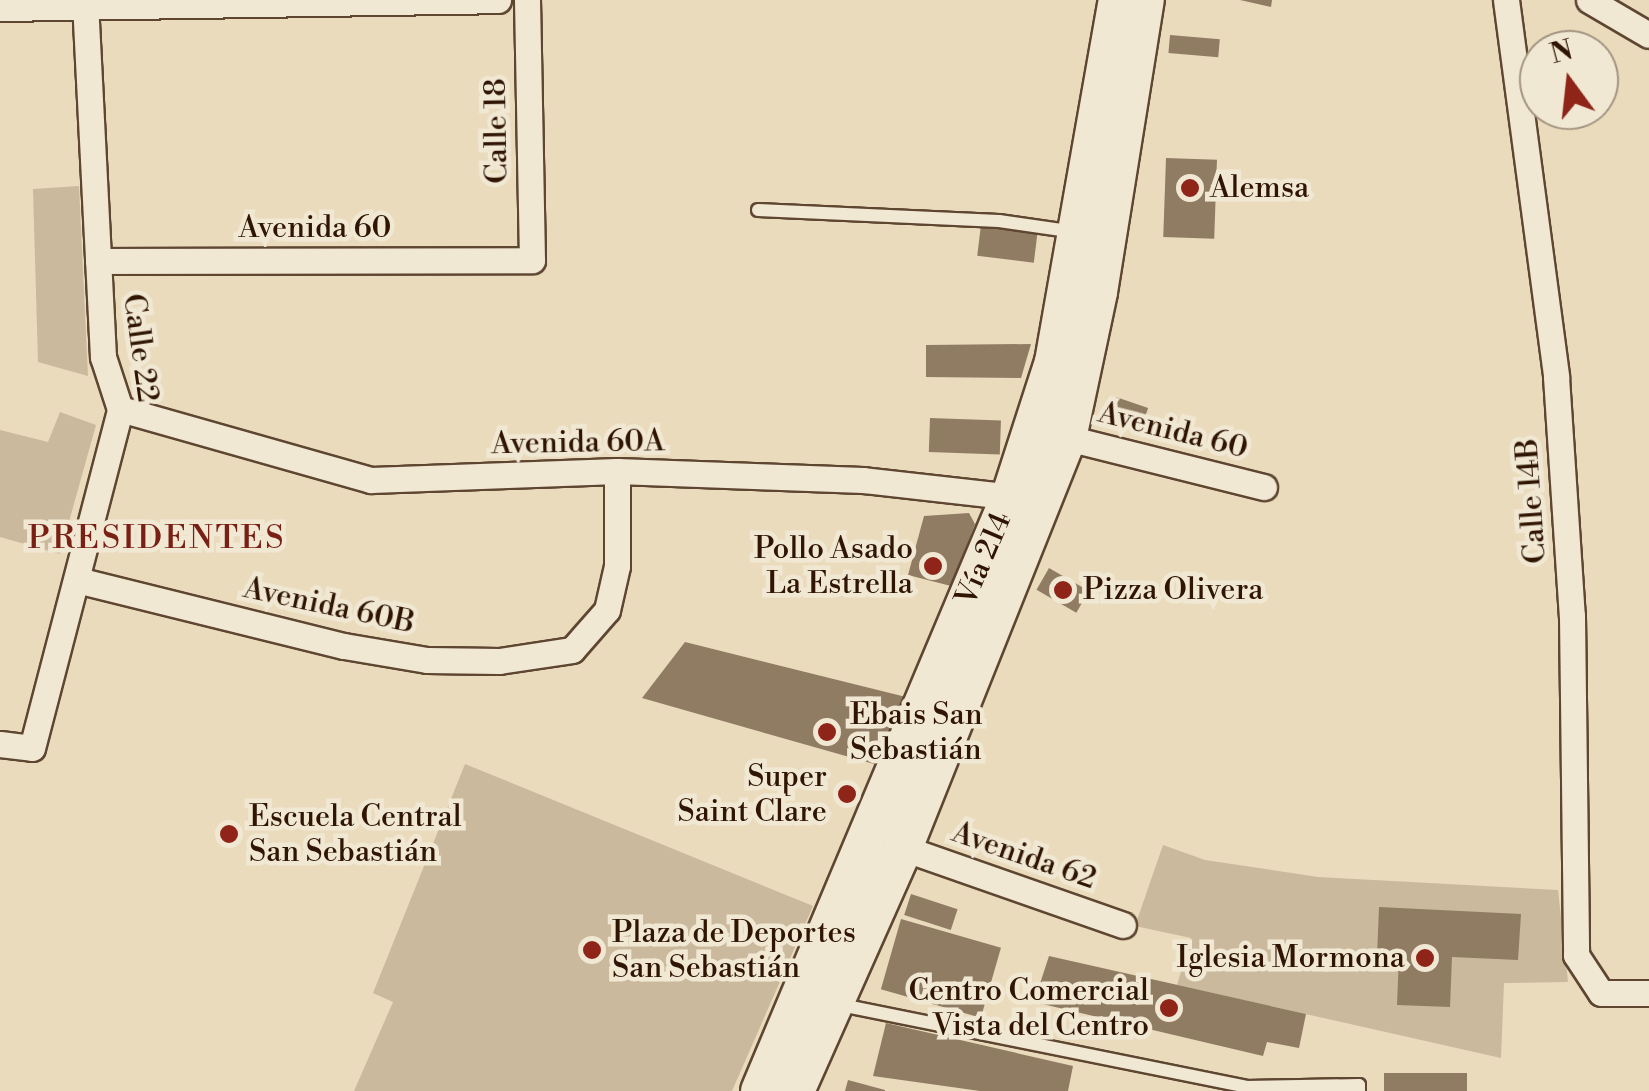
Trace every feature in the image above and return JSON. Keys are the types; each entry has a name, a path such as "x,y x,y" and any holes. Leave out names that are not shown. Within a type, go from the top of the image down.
{"main road":[{"name":"Vía 214","path":"795,1091 903,848 1028,498 1118,0"},
{"name":"Vía 214","path":"760,1091 1028,498 1067,438 1098,292 1144,0"}],"street":[{"path":"0,8 498,0"},
{"name":"Calle 18","path":"527,0 532,260"},
{"name":"Calle 14B","path":"1506,0 1557,397 1572,616 1576,955 1601,993 1649,993"},
{"path":"1589,0 1649,35"},
{"name":"Calle 22","path":"0,744 32,748 120,408 103,358 85,6"},
{"name":"Avenida 60","path":"98,261 532,260"},
{"name":"Avenida 60A","path":"120,408 371,480 617,472 863,480 1028,498"},
{"name":"Avenida 60","path":"1067,438 1264,487"},
{"name":"Avenida 60B","path":"76,580 344,646 427,660 499,661 572,650 607,610 617,566 617,472"},
{"name":"Avenida 62","path":"903,848 1123,925"}],"lane":[{"path":"758,210 998,222 1078,232"},
{"path":"835,1003 1246,1087 1359,1084 1359,1091"}],"shaded area":[{"path":"79,186 88,376 38,362 33,189"},
{"path":"60,412 96,425 60,554 0,537 0,430 48,442"},
{"name":"Plaza de Deportes San Sebastián","path":"465,764 813,906 732,1091 354,1091 393,1002 373,993"},
{"path":"1163,845 1205,860 1318,877 1558,890 1568,982 1504,983 1501,1058 1177,985 1191,938 1135,926"}],"building":[{"path":"1240,0 1272,0 1271,7"},
{"path":"1170,35 1220,39 1218,57 1168,53"},
{"name":"Alemsa","path":"1166,158 1217,160 1214,239 1163,237"},
{"path":"981,225 1038,232 1034,263 977,256"},
{"path":"1031,344 1021,378 926,377 926,345"},
{"path":"1116,397 1148,408 1140,432 1108,421"},
{"path":"930,418 1001,420 1000,454 929,452"},
{"path":"969,513 975,524 951,586 908,575 924,516"},
{"name":"Pizza Olivera","path":"1049,568 1089,591 1076,613 1036,590"},
{"name":"Ebais San Sebastián","path":"685,642 906,697 881,766 642,698"},
{"path":"911,894 958,909 951,930 904,915"},
{"name":"Iglesia Mormona","path":"1379,907 1521,914 1518,960 1452,957 1450,1007 1397,1005 1399,956 1377,956"},
{"path":"901,919 1001,948 981,1018 881,989"},
{"name":"Centro Comercial Vista del Centro","path":"1049,956 1306,1014 1299,1048 1267,1042 1263,1056 1034,1002"},
{"name":"Centro Comercial Vista del Centro","path":"886,1023 1073,1066 1068,1091 980,1091 873,1076"},
{"path":"1384,1073 1467,1073 1467,1091 1384,1091"},
{"path":"848,1080 885,1090 885,1091 845,1091"}],"place":[{"name":"Alemsa","path":"1190,188"},
{"name":"Pollo Asado La Estrella","path":"933,566"},
{"name":"Pizza Olivera","path":"1063,590"},
{"name":"Ebais San Sebastián","path":"827,732"},
{"name":"Super Saint Clare","path":"847,794"},
{"name":"Escuela Central San Sebastián","path":"229,834"},
{"name":"Plaza de Deportes San Sebastián","path":"592,950"},
{"name":"Iglesia Mormona","path":"1425,958"},
{"name":"Centro Comercial Vista del Centro","path":"1169,1008"}],"district":[{"name":"PRESIDENTES","path":"157,538"}]}
